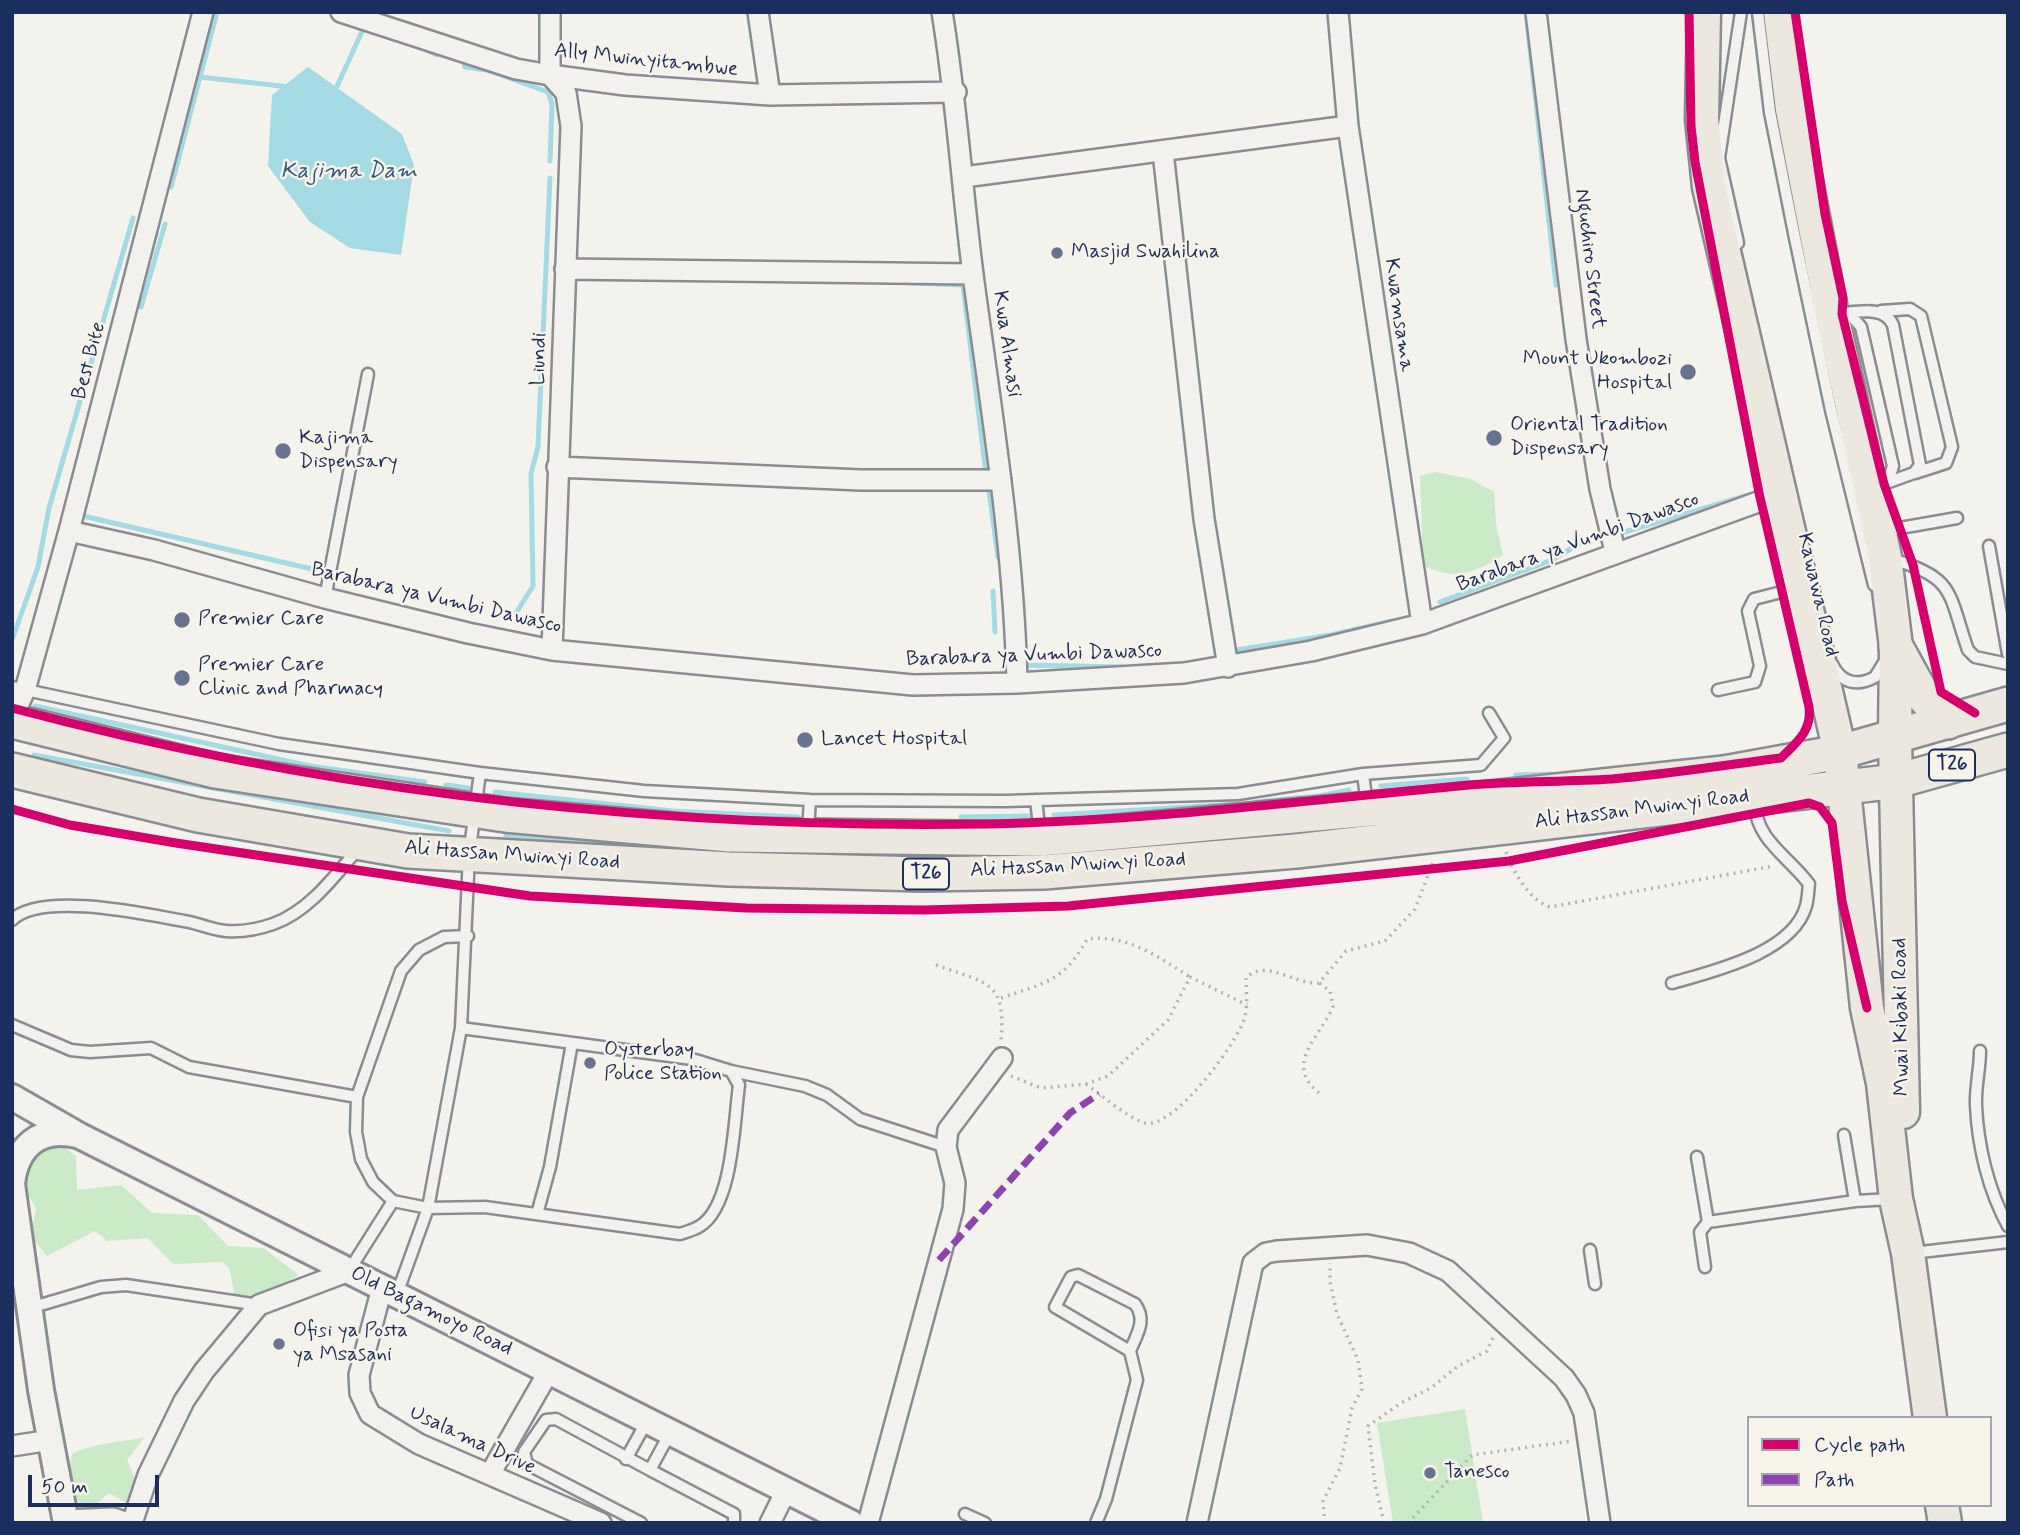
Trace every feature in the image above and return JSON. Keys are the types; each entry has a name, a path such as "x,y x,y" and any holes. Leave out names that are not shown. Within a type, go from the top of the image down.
{"highway":[{"path":"1896,647 1923,696 1948,722"},
{"name":"T26","path":"1895,739 2008,704"},
{"name":"Ali Hassan Mwinyi Road","path":"12,720 215,771 474,810 730,835 807,837 1042,855 1296,851 1896,781"},
{"name":"Ali Hassan Mwinyi Road","path":"12,770 198,815 408,851 729,869 922,874 1042,855 1239,807 1368,810 1711,775 1840,752 1895,739"},
{"name":"T26","path":"1896,781 2008,750"}],"main road":[{"name":"Kawawa Road","path":"1704,12 1702,119 1709,187 1780,494 1810,597 1845,789"},
{"path":"1780,12 1792,109 1879,485 1882,544 1896,647 1896,781"},
{"name":"Mwai Kibaki Road","path":"1896,781 1908,1254"},
{"name":"Mwai Kibaki Road","path":"1845,789 1867,1008 1884,1083 1896,1199 1908,1254 1930,1416"}],"street":[{"name":"Best Bite","path":"12,720 18,689 69,531 203,12"},
{"name":"Ally Mwinyitambwe","path":"341,12 516,69 625,85 770,95 956,92"},
{"path":"550,12 550,75"},
{"path":"758,12 770,95"},
{"name":"Kwa Almasi","path":"942,12 956,92 973,274 1001,480 1014,599 1017,683"},
{"name":"Kwamsama","path":"1338,12 1348,127 1422,624"},
{"name":"Nguchiro Street","path":"1536,12 1578,352 1600,489 1615,551"},
{"name":"Liundi","path":"550,75 566,93 571,126 552,650"},
{"path":"964,177 1348,127"},
{"path":"1163,152 1203,506 1228,667"},
{"path":"565,269 973,274"},
{"path":"557,467 848,480 1001,480"},
{"name":"Barabara ya Vumbi Dawasco","path":"69,531 154,550 325,598 468,634 552,650 913,685 1017,683 1143,677 1228,667 1422,624 1615,551 1780,494"},
{"path":"868,1523 953,1209 955,1183 946,1147 948,1130 1002,1058"},
{"name":"Old Bagamoyo Road","path":"12,1097 80,1136 851,1523"},
{"path":"80,1136 52,1133 27,1144 18,1156 12,1184 66,1521 113,1518 130,1523 148,1475 184,1401 204,1371 259,1305 349,1271"},
{"path":"1196,1523 1254,1263 1266,1253 1367,1245 1409,1253 1448,1271 1570,1387 1584,1413 1600,1523"},
{"name":"Usalama Drive","path":"390,1291 359,1375 363,1403 381,1423 419,1444 601,1523"},
{"path":"490,1474 549,1371"},
{"path":"12,1446 51,1440"},
{"path":"770,1523 786,1491"}],"lane":[{"path":"1740,252 1719,158 1741,12"},
{"path":"1758,12 1770,112 1795,238 1832,410 1878,600"},
{"path":"1840,314 1910,309 1921,316 1952,447 1945,463 1879,485"},
{"path":"1877,312 1887,315 1893,325 1920,459 1920,466 1914,473"},
{"path":"325,598 368,374"},
{"path":"1882,544 1957,518"},
{"path":"1882,544 1926,570 1948,589 1968,650 1975,657 2008,664"},
{"path":"1989,546 2008,654"},
{"path":"1718,690 1755,682 1759,676 1760,666 1748,611 1749,603 1754,599 1810,597"},
{"name":"Kawawa Road","path":"1810,597 1836,672 1850,682 1858,683 1875,677 1884,663 1885,634 1880,611"},
{"path":"18,689 279,744 480,774 689,795 810,800 1037,800 1239,807 1363,774 1481,765 1504,738 1489,713"},
{"path":"390,1291 428,1209 461,1028 468,936 469,855 480,774"},
{"path":"1363,774 1368,810"},
{"path":"1672,983 1741,961 1770,947 1794,927 1806,907 1809,884 1793,863 1769,844 1756,815 1755,796"},
{"path":"807,837 810,800"},
{"path":"1037,800 1042,855"},
{"path":"12,919 25,910 63,905 183,920 222,931 243,931 274,924 297,910 325,886 364,843"},
{"path":"468,936 444,937 428,945 419,950 401,971 356,1097 356,1132 361,1159 373,1182 393,1201 428,1209 485,1207 680,1234 701,1226 711,1216 723,1195 739,1085 732,1071"},
{"path":"12,1025 71,1050 90,1052 151,1048 189,1067 356,1097"},
{"path":"461,1028 692,1059 732,1071 806,1086 827,1095 860,1119 946,1147"},
{"path":"537,1214 550,1167 572,1043"},
{"path":"1980,1051 1976,1104 1981,1139 1992,1195 2008,1226"},
{"path":"1844,1135 1855,1201"},
{"path":"1697,1157 1708,1222"},
{"path":"1705,1267 1700,1232 1708,1222 1855,1201 1896,1199"},
{"path":"349,1271 393,1201"},
{"path":"1908,1254 2008,1241"},
{"path":"1590,1250 1595,1284"},
{"path":"1096,1523 1106,1499 1137,1380 1130,1351 1142,1323 1140,1311 1135,1304 1078,1275 1071,1277 1055,1307 1130,1351"},
{"path":"30,1308 101,1287 126,1285 259,1305"},
{"path":"641,1523 527,1464 524,1452 546,1420 556,1419 626,1459 734,1514 734,1523"},
{"path":"626,1459 648,1421"},
{"path":"650,1470 670,1432"},
{"path":"965,1514 985,1523"}],"path":[{"path":"1497,828 1509,861 1539,903 1550,907 1793,863"},
{"path":"1320,983 1346,951 1385,941 1415,909 1428,871 1449,834"},
{"path":"1496,863 1523,859"},
{"path":"1414,872 1441,869"},
{"path":"1001,998 1059,976 1076,959 1087,939 1106,937 1139,946 1190,977 1247,1005"},
{"path":"936,965 989,986 1001,998 1004,1012 1002,1058 1006,1073 1019,1082 1041,1088 1086,1084 1108,1076 1168,1020 1190,977"},
{"path":"1086,1084 1144,1123 1157,1123 1174,1114 1232,1044 1245,1018 1246,978 1261,969 1309,984 1320,983 1330,991 1333,1007 1306,1053 1303,1070 1308,1083 1320,1093"},
{"path":"1325,1523 1324,1501 1340,1468 1352,1408 1362,1389 1358,1360 1337,1314 1330,1282 1330,1247"},
{"path":"1384,1523 1375,1484 1368,1426 1401,1403 1431,1388 1458,1366 1487,1352 1501,1321"},
{"path":"1408,1523 1472,1455 1569,1441 1588,1441"}],"green space":[{"path":"1435,472 1471,479 1494,492 1496,524 1503,555 1464,573 1445,573 1423,566 1420,476"},
{"path":"58,1143 76,1156 77,1190 121,1185 152,1213 198,1215 228,1246 263,1248 299,1275 259,1298 235,1296 229,1268 222,1262 173,1264 148,1238 107,1241 95,1231 47,1256 31,1236 36,1208 22,1184 36,1149"},
{"name":"Tanesco","path":"1465,1409 1483,1523 1393,1523 1377,1423"},
{"path":"145,1437 127,1460 139,1488 135,1508 109,1493 91,1509 67,1495 72,1454 99,1445"}],"water":[{"name":"Kajima Dam","path":"308,67 402,134 414,165 401,255 350,248 310,222 268,166 272,95"}],"waterway":[{"path":"171,187 217,12"},
{"path":"1526,12 1556,285"},
{"path":"334,93 365,25"},
{"path":"421,47 437,55 444,51"},
{"path":"462,56 465,67 487,70 548,92 552,104 550,161"},
{"path":"200,77 290,87"},
{"path":"516,613 533,586 531,474 538,446 550,178"},
{"path":"12,640 38,567 49,508 133,218"},
{"path":"141,307 165,224"},
{"path":"912,283 963,285 986,474"},
{"path":"988,484 998,557"},
{"path":"1621,533 1752,494"},
{"path":"79,515 316,570"},
{"path":"1440,602 1552,560 1587,539"},
{"path":"993,591 995,632"},
{"path":"1236,650 1331,635 1392,621"},
{"path":"1022,665 1124,667"},
{"path":"35,706 310,766 425,782"},
{"path":"34,755 449,831"},
{"path":"1516,775 1552,774"},
{"path":"1381,786 1467,779"},
{"path":"446,785 468,788"},
{"path":"1256,802 1319,796 1349,790"},
{"path":"495,792 673,811 798,817"},
{"path":"1054,815 1238,804"},
{"path":"961,817 1035,816"},
{"path":"506,835 647,844"},
{"path":"1105,850 1140,847"},
{"path":"758,852 797,854"},
{"path":"853,856 969,855"}],"marked path":[{"path":"939,1260 1070,1113 1099,1094"}],"cycle path":[{"path":"12,708 132,738 252,763 495,800 618,812 864,824 987,824 1108,819 1469,785 1612,779 1781,758 1806,729 1809,707 1759,493 1695,162 1691,126 1689,12"},
{"path":"1795,12 1825,214 1843,298 1842,314 1884,484 1913,565 1941,692 1975,713"},
{"path":"12,809 70,825 176,843 530,896 746,908 924,910 1068,906 1509,861 1809,803 1820,807 1832,823 1842,901 1867,1008"}],"place":[{"name":"Masjid Swahilina","path":"1057,253"},
{"name":"Mount Ukombozi Hospital","path":"1688,372"},
{"name":"Oriental Tradition Dispensary","path":"1494,438"},
{"name":"Kajima Dispensary","path":"283,451"},
{"name":"Premier Care","path":"182,620"},
{"name":"Premier Care Clinic and Pharmacy","path":"182,678"},
{"name":"Lancet Hospital","path":"805,740"},
{"name":"Oysterbay Police Station","path":"590,1063"},
{"name":"Ofisi ya Posta ya Msasani","path":"279,1344"},
{"name":"Tanesco","path":"1430,1473"}]}
